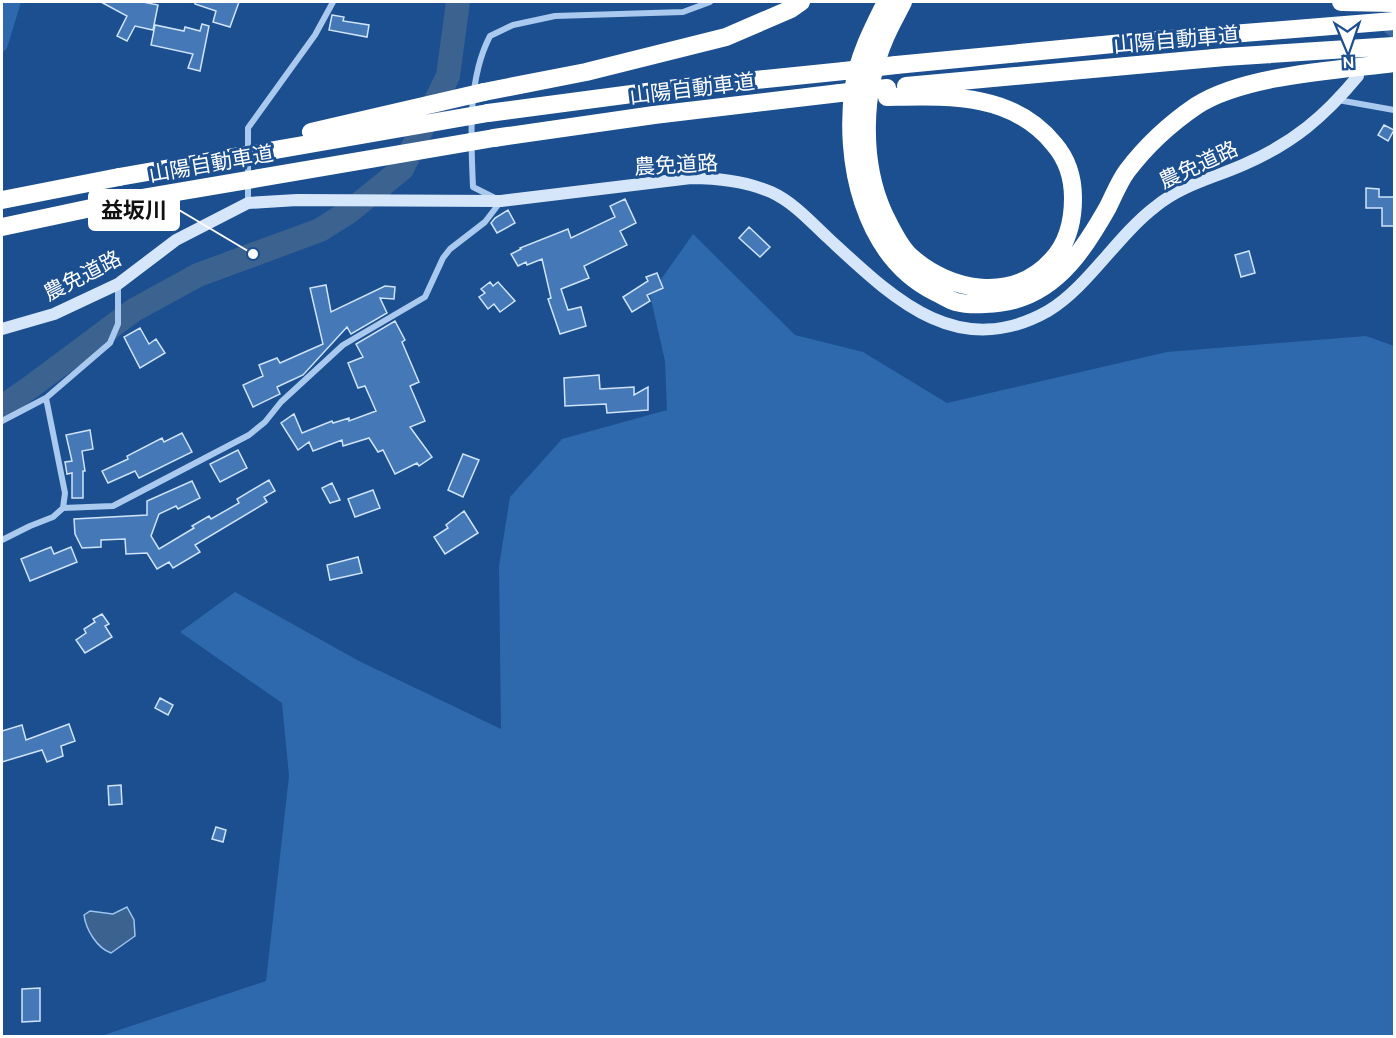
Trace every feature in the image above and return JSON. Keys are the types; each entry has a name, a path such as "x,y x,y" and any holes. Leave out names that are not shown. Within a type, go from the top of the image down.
{"highway":[{"path":"119,177 484,92 608,67 726,38 791,9 801,2"},
{"path":"886,2 869,37 854,85 851,135 855,171 863,202 878,236 896,263 921,285 956,302 991,304 1015,300 1041,289 1061,274 1080,252 1126,172 1172,124 1198,104 1236,88 1289,76 1395,63"},
{"path":"887,93 981,101 1014,111 1042,129 1063,154 1073,184 1073,214 1066,240 1053,260 1034,276 1011,286 989,289 961,286 934,274 909,255 892,231 877,198 869,169 866,135 870,88 884,40 903,2"},
{"path":"1341,2 1395,3"},
{"name":"山陽自動車道","path":"2,200 119,177 488,113 677,88 1144,41 1395,21"},
{"name":"山陽自動車道","path":"2,227 124,201 494,138 654,115 840,93 887,93 1225,57 1395,46"}],"street":[{"path":"248,203 248,128 315,35 333,2"},
{"path":"2,540 53,517 63,508 113,506 257,429 281,402 343,345 425,297 443,258 450,249 484,222 501,201 473,187 473,120 476,76 490,36 513,25 555,16 683,12 710,2"},
{"name":"農免道路","path":"2,329 54,314 118,284 176,240 248,203 297,200 501,201 691,178 719,178 742,182 772,193 794,206 887,291 913,309 939,322 967,328 996,328 1023,323 1050,310 1073,292 1132,227 1155,206 1203,180 1281,147 1310,126 1358,76"},
{"path":"1337,100 1395,110"},
{"path":"2,421 46,398 110,343 117,324 118,284"},
{"path":"46,398 65,493 63,508"}],"shaded area":[{"path":"2,2 21,2 7,48 2,53"},
{"path":"693,234 795,335 863,352 947,403 1167,352 1366,336 1394,346 1394,1036 101,1036 266,981 289,776 282,703 180,632 235,592 359,661 501,729 499,566 510,497 562,439 667,410 665,361 650,295"},
{"path":"127,907 134,920 135,936 111,953 106,951 93,938 84,915 90,911 113,914"}],"building":[{"path":"101,2 143,2 158,5 153,30 135,26 127,41 117,36 127,16"},
{"path":"195,2 239,2 230,27 213,22 216,11 195,4"},
{"path":"332,15 344,17 343,21 369,25 367,37 329,30"},
{"path":"202,24 209,26 200,71 188,68 193,54 151,45 155,25 184,31 185,27 200,31"},
{"path":"1384,125 1394,130 1388,141 1378,135"},
{"path":"1366,188 1379,189 1379,197 1395,197 1395,226 1382,226 1382,208 1366,208"},
{"path":"625,199 636,223 620,231 627,245 584,266 589,278 561,289 568,310 581,307 586,326 560,334 548,299 551,298 542,259 518,266 511,254 520,248 568,229 571,238 615,217 610,206"},
{"path":"508,210 515,223 497,233 491,223"},
{"path":"749,227 770,247 760,257 739,238"},
{"path":"1249,251 1255,273 1241,277 1235,255"},
{"path":"657,273 663,288 647,295 650,301 632,312 623,297 648,281 646,277"},
{"path":"490,282 493,286 498,282 515,301 500,312 494,304 488,309 479,297 485,293 481,289"},
{"path":"326,285 331,312 385,286 395,287 394,299 380,298 387,313 351,334 347,327 303,375 277,387 280,394 253,407 243,385 263,376 259,365 277,358 280,363 323,344 310,288"},
{"path":"395,321 405,340 402,342 419,382 410,386 425,421 410,427 432,457 419,466 417,463 395,474 383,450 378,452 369,438 343,446 342,440 313,451 309,442 298,450 281,423 294,414 302,433 332,421 333,423 349,418 349,421 376,411 365,386 358,388 348,363 363,357 356,344"},
{"path":"140,328 149,344 156,339 165,353 140,368 124,337"},
{"path":"599,375 600,389 634,387 634,395 648,387 648,410 607,413 606,404 565,406 564,378"},
{"path":"90,430 93,449 82,451 85,471 83,471 83,498 72,498 72,473 67,474 65,462 72,461 66,435"},
{"path":"182,433 192,452 139,478 135,471 108,483 102,471 128,459 127,456 162,438 164,442"},
{"path":"238,450 247,468 220,482 210,464"},
{"path":"463,454 479,460 463,497 448,490"},
{"path":"269,480 275,491 264,497 267,502 195,545 200,552 173,568 169,562 157,569 147,553 126,554 125,539 101,540 101,547 82,548 75,534 74,519 147,515 147,501 192,481 200,498 178,509 176,506 159,514 151,536 159,549 209,516 211,519 239,503 237,499"},
{"path":"332,483 340,500 330,503 322,488"},
{"path":"373,490 380,508 355,517 348,499"},
{"path":"464,511 478,533 445,554 434,537 448,528 446,525"},
{"path":"51,547 54,554 71,547 77,562 30,581 21,559"},
{"path":"358,557 362,573 330,580 327,565"},
{"path":"102,614 109,624 105,626 112,637 85,653 76,640 86,633 84,629 95,622 93,619"},
{"path":"160,698 173,705 168,715 155,708"},
{"path":"69,724 75,741 61,746 63,756 47,762 42,750 2,762 2,731 22,725 26,740"},
{"path":"121,785 122,804 109,805 108,786"},
{"path":"216,827 226,830 223,842 212,839"},
{"path":"40,988 40,1021 22,1022 22,989"}],"waterway":[{"path":"2,407 134,310 198,275 320,230 350,211 402,169 448,76 458,2"}],"tunnel":[{"path":"1378,50 1394,29"}],"place":[{"name":"益坂川","path":"253,254"}]}
